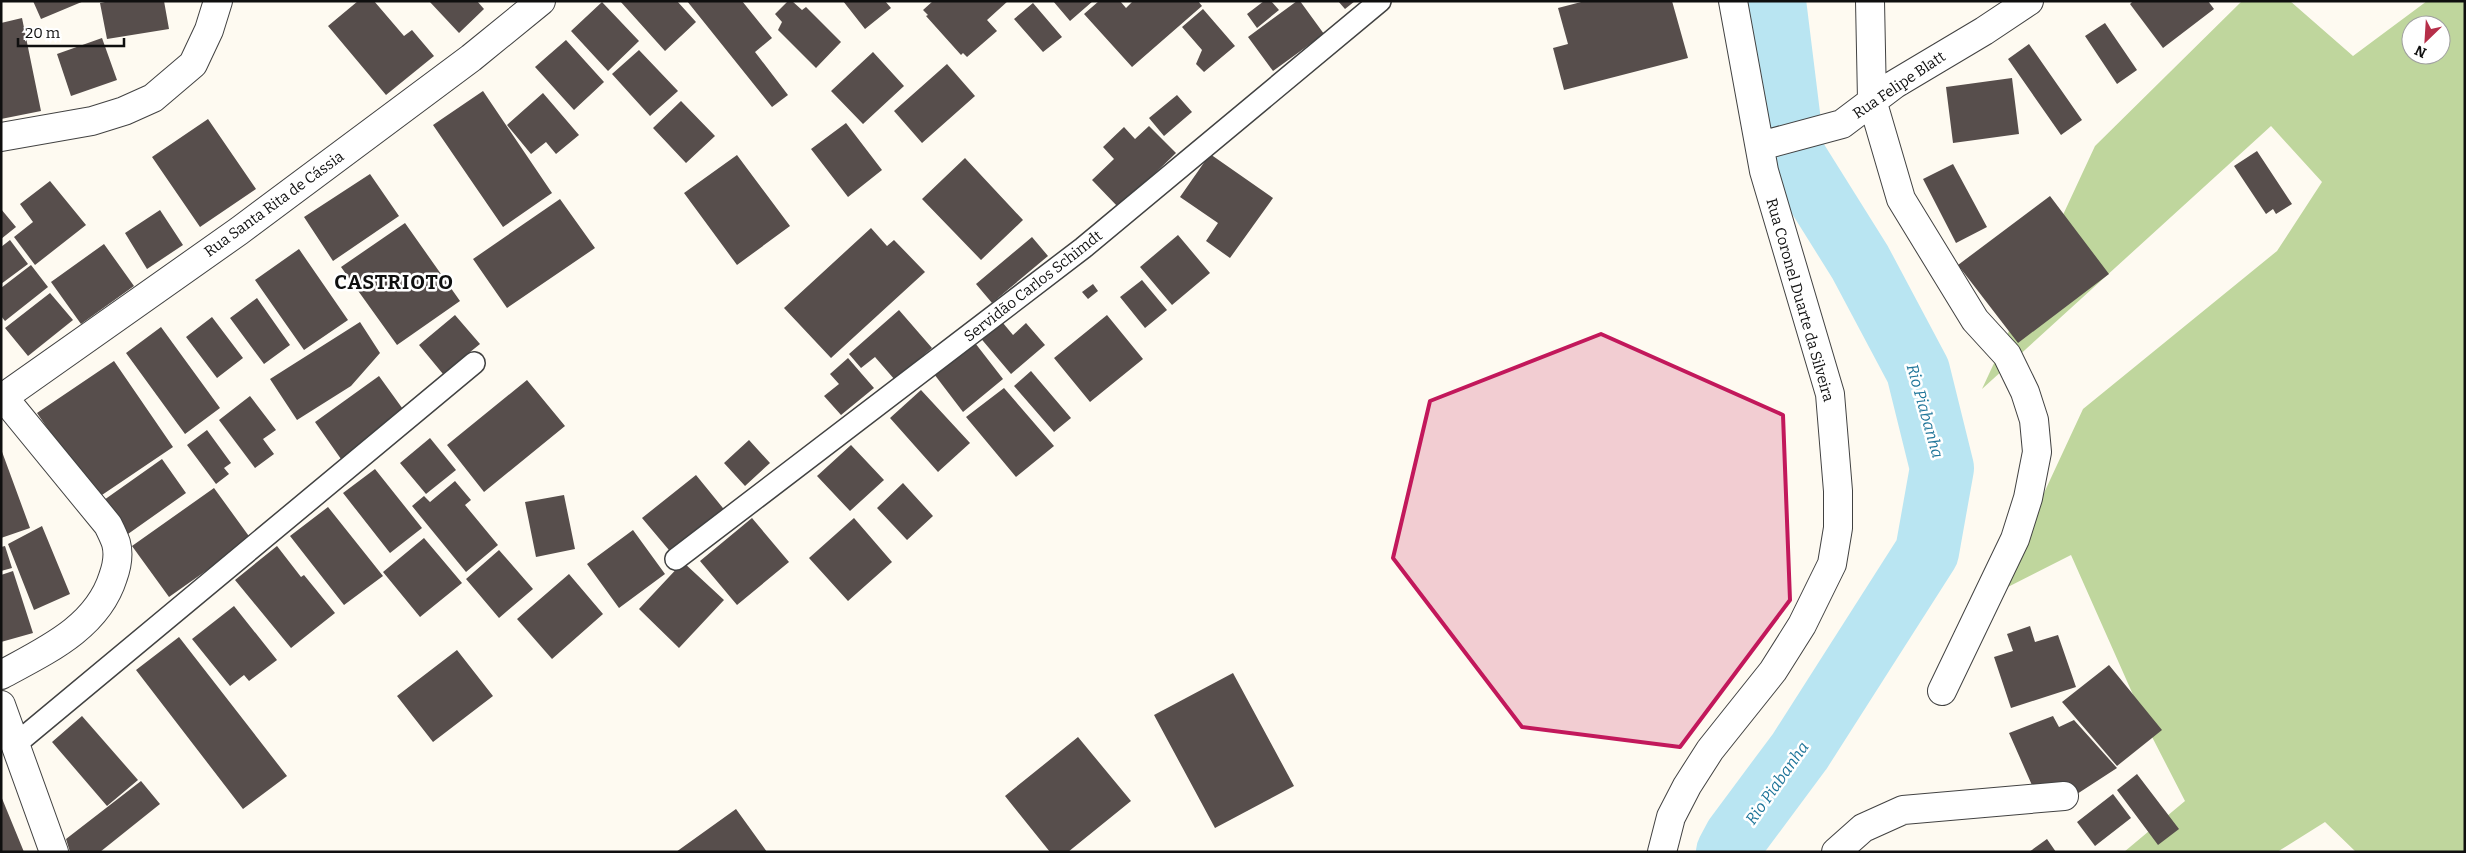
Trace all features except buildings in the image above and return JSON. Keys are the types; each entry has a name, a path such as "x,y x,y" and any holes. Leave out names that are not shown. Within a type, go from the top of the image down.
{"street":[{"path":"1,138 92,121 124,111 153,98 193,64 209,30 218,1"},
{"name":"Rua Santa Rita de Cássia","path":"2,399 239,231 471,58 541,1"},
{"name":"Rua Coronel Duarte da Silveira","path":"1662,852 1671,817 1687,786 1710,750 1772,671 1802,625 1832,564 1838,528 1838,491 1830,394 1764,171 1765,145 1733,1"},
{"path":"1870,1 1872,100 1901,199 1975,320 2007,354 2025,392 2034,420 2037,452 2028,498 2016,539 1942,691"},
{"name":"Rua Felipe Blatt","path":"1765,145 1842,124 1872,100 2029,1"},
{"path":"1,675 50,648 80,627 100,604 111,585 118,564 116,543 108,525 2,399"},
{"path":"1,705 9,750 54,852"},
{"path":"1836,852 1863,828 1903,810 2064,796"}],"lane":[{"name":"Servidão Carlos Schimdt","path":"676,559 1083,248 1380,1"},
{"path":"9,750 474,363"}],"highlighted area":[{"path":"1601,334 1783,415 1790,600 1680,747 1522,727 1393,558 1430,401"}],"green space":[{"path":"2242,1 2290,1 2353,56 2401,20 2401,65 2451,65 2451,15 2408,15 2427,1 2465,1 2465,852 2356,852 2325,822 2277,852 2124,852 2185,801 2150,733 2071,555 1998,592 2083,409 2277,251 2322,182 2271,126 1982,389 2095,146"}],"waterway":[{"name":"Rio Piabanha","path":"1728,852 1736,837 1800,751 1927,552 1942,468 1918,371 1860,262 1793,155 1774,1"}],"district":[{"name":"CASTRIOTO","path":"394,282"}]}
